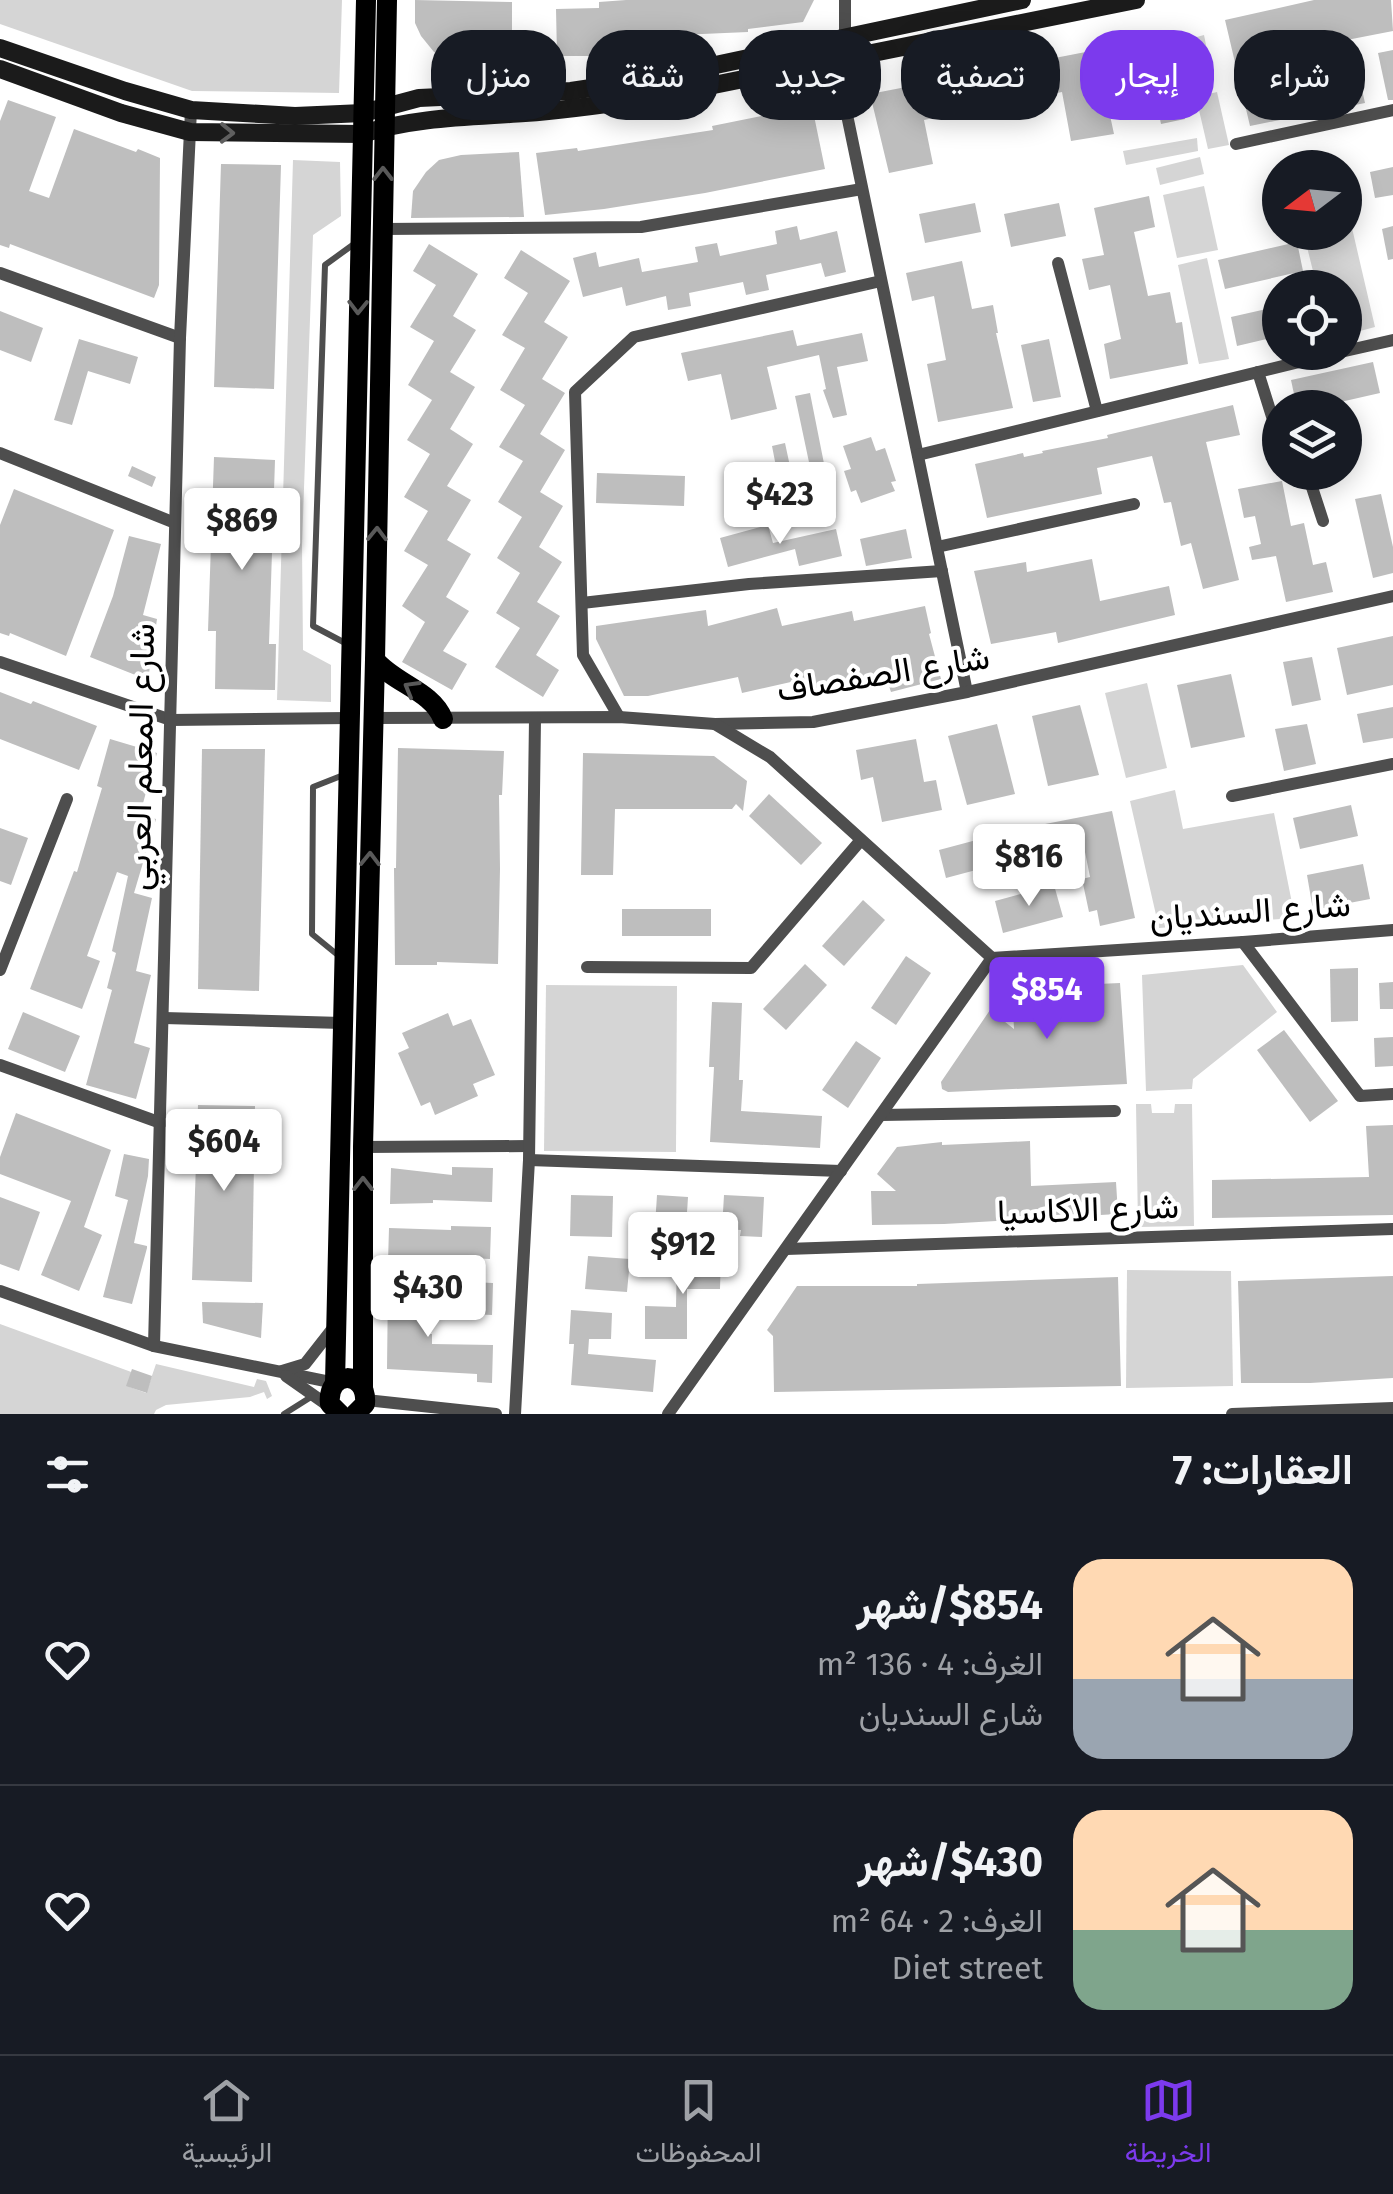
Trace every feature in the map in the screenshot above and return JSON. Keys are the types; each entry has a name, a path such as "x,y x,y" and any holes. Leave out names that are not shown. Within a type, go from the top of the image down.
{"main road":[{"path":"361,1405 383,229 366,0"},
{"path":"335,1412 329,1398 335,1383 360,240 386,0"},
{"path":"881,31 1022,0"},
{"path":"881,53 1136,0"},
{"path":"0,48 192,110 373,120 571,110 739,81"},
{"path":"0,69 122,113 190,132 373,120 419,98 571,91 739,60"},
{"path":"375,660 396,680 433,702 444,718"},
{"path":"335,1383 346,1378 358,1382 361,1405"}],"street":[{"path":"845,0 845,30"},
{"name":"شارع المعلم العربي","path":"154,1346 180,338 192,110"},
{"path":"1236,144 1393,110"},
{"path":"848,120 967,692"},
{"path":"383,229 641,227 862,190"},
{"path":"1058,263 1097,411"},
{"path":"0,272 180,338"},
{"path":"619,717 583,655 575,392 634,337 881,281"},
{"path":"1362,347 1393,340"},
{"path":"918,454 1266,370"},
{"path":"1258,372 1264,390"},
{"path":"0,453 176,523"},
{"path":"1314,490 1323,521"},
{"path":"937,547 1134,504"},
{"path":"582,604 749,584 942,570"},
{"name":"شارع الصفصاف","path":"374,718 619,717 715,724 813,722 967,692 1393,596"},
{"path":"0,662 171,720 348,718"},
{"path":"515,1414 529,1153 535,719"},
{"path":"668,1414 992,958 770,758 715,724"},
{"path":"1232,796 1393,764"},
{"path":"0,970 67,798"},
{"path":"587,967 750,968 861,840"},
{"name":"شارع السنديان","path":"992,958 1393,930"},
{"path":"1242,942 1360,1096 1393,1094"},
{"path":"164,1018 342,1023"},
{"path":"0,1065 161,1123"},
{"path":"881,1115 1115,1111"},
{"path":"363,1147 841,1171"},
{"name":"شارع الاكاسيا","path":"786,1249 1393,1229"},
{"path":"0,1291 154,1346 335,1383"},
{"path":"280,1372 305,1364 334,1327"},
{"path":"280,1372 335,1412"},
{"path":"361,1405 496,1414"},
{"path":"1232,1414 1393,1408"}],"lane":[{"path":"350,646 312,626 325,265 360,240"},
{"path":"343,958 312,934 313,787 347,774"},
{"path":"284,1414 312,1396"}],"shaded area":[{"path":"0,0 342,0 339,93 192,91 0,24"},
{"path":"1217,92 1229,145 1208,149 1201,120 1214,120"},
{"path":"1197,138 1198,151 1126,165 1123,151"},
{"path":"1200,157 1204,174 1160,185 1156,168"},
{"path":"293,160 340,162 341,216 313,235 302,545 303,650 331,665 331,702 277,700"},
{"path":"1204,186 1218,250 1177,258 1163,195"},
{"path":"1308,250 1357,250 1362,270 1313,270"},
{"path":"1207,258 1229,359 1199,364 1178,265"},
{"path":"1362,271 1375,327 1362,330"},
{"path":"1147,683 1167,768 1126,778 1105,693"},
{"path":"1175,790 1183,829 1274,813 1295,918 1159,928 1130,801"},
{"path":"1243,965 1277,1012 1193,1079 1192,1089 1146,1091 1142,975"},
{"path":"546,985 677,986 676,1152 544,1151"},
{"path":"1136,1104 1151,1104 1152,1113 1174,1113 1175,1104 1192,1104 1194,1226 1138,1227"},
{"path":"1127,1270 1231,1271 1233,1386 1126,1388"},
{"path":"0,1324 134,1373 130,1387 146,1393 156,1364 254,1387 257,1379 266,1381 272,1396 267,1399 264,1392 250,1397 166,1405 154,1414 0,1414"}],"building":[{"path":"415,0 512,2 512,30 431,30 431,48 415,23"},
{"path":"814,0 803,22 739,32 586,30 586,56 566,56 566,30 556,30 556,9 599,8 599,2"},
{"path":"1314,0 1391,0 1393,31 1365,36 1365,30 1234,30 1234,58 1225,20"},
{"path":"1393,50 1393,100 1388,100 1378,53"},
{"path":"1080,53 1080,120 1111,120 1114,134 1071,141 1060,92 1060,57"},
{"path":"901,88 901,120 924,120 933,164 889,173 876,120 881,120 881,92"},
{"path":"8,100 56,117 29,191 49,198 74,129 160,158 159,285 154,298 10,244 9,248 0,245 0,121"},
{"path":"742,120 815,120 825,169 705,193 545,215 536,153 577,148 578,151 713,130 712,126"},
{"path":"1249,120 1280,120 1250,126"},
{"path":"519,152 524,217 411,218 413,191 439,160"},
{"path":"221,164 281,165 274,389 214,387"},
{"path":"1393,167 1393,195 1375,198 1370,172"},
{"path":"1149,196 1155,227 1134,232 1148,296 1170,292 1176,323 1182,322 1188,364 1110,379 1104,344 1121,339 1110,285 1089,290 1082,259 1104,255 1094,208"},
{"path":"975,203 981,232 925,243 919,214"},
{"path":"1059,203 1066,236 1011,247 1004,214"},
{"path":"797,226 800,240 837,231 846,272 825,277 821,263 766,275 769,290 746,295 743,282 689,293 691,306 668,310 666,296 626,306 622,287 583,297 573,258 596,252 599,267 639,258 642,272 698,262 695,247 717,243 720,256 777,244 775,231"},
{"path":"1393,226 1393,259 1388,260 1382,229"},
{"path":"429,244 478,274 453,316 476,330 450,372 475,387 450,429 473,444 447,486 471,500 447,540 471,554 446,597 469,611 443,651 467,664 452,690 402,662 425,622 402,606 428,565 404,551 428,511 404,497 430,454 407,440 432,400 408,385 434,341 410,327 436,285 413,271"},
{"path":"521,250 570,281 544,322 568,337 542,379 565,393 540,434 565,450 540,492 563,506 539,547 562,562 537,602 560,616 536,655 559,670 543,697 495,667 520,628 496,613 520,573 497,558 522,517 498,502 523,461 499,447 525,405 500,390 525,348 502,335 528,293 504,278"},
{"path":"1262,250 1299,250 1303,270 1262,270 1262,280 1225,289 1218,260"},
{"path":"962,261 972,309 993,305 1013,408 938,422 927,364 946,360 934,296 912,301 906,273"},
{"path":"1262,310 1262,340 1237,346 1231,317"},
{"path":"0,311 43,328 31,362 0,350"},
{"path":"793,330 797,346 862,333 868,361 837,367 847,415 833,418 823,390 826,389 819,355 767,367 777,409 731,420 721,374 688,381 681,353"},
{"path":"79,339 138,357 130,384 88,371 72,425 54,420"},
{"path":"1049,339 1061,397 1033,402 1021,345"},
{"path":"1373,362 1380,393 1362,397 1362,390 1293,390 1291,380 1337,370 1362,370 1362,364"},
{"path":"810,393 833,509 786,518 772,446 785,443 791,471 810,467 795,396"},
{"path":"1233,405 1240,435 1206,442 1239,580 1203,589 1191,543 1181,546 1171,502 1164,503 1152,456 1097,468 1102,494 987,518 975,464 1023,453 1024,457 1043,453"},
{"path":"871,437 876,451 885,448 896,481 891,482 895,491 861,503 856,490 851,492 844,471 851,469 843,446"},
{"path":"214,457 275,460 269,644 276,644 275,690 215,689 216,631 208,631"},
{"path":"132,466 156,477 152,487 128,476"},
{"path":"597,473 685,476 684,506 596,503"},
{"path":"1262,485 1262,490 1284,490 1291,526 1304,523 1313,565 1326,562 1333,592 1286,602 1276,556 1252,560 1249,547 1261,544 1255,516 1244,518 1238,489"},
{"path":"14,489 114,530 66,656 10,633 0,633 0,525"},
{"path":"1381,494 1393,547 1393,573 1373,578 1355,499"},
{"path":"768,525 773,543 836,529 842,556 799,566 795,549 728,567 720,538"},
{"path":"906,529 912,558 866,566 860,539"},
{"path":"129,536 161,544 143,615 157,619 148,680 90,657 113,596"},
{"path":"1092,559 1100,601 1169,586 1175,615 1058,643 1056,632 991,644 974,571 1026,562 1027,572"},
{"path":"925,606 941,679 891,692 886,677 817,693 813,677 742,693 738,677 648,696 624,696 596,639 596,626 706,610 708,626 777,608 782,626 852,611 854,621"},
{"path":"1393,636 1393,685 1347,695 1337,648"},
{"path":"1312,657 1321,700 1292,706 1283,662"},
{"path":"1231,674 1245,737 1191,748 1177,685"},
{"path":"0,692 97,726 79,770 0,739"},
{"path":"1080,705 1099,775 1048,786 1032,716"},
{"path":"1393,707 1393,738 1363,743 1357,714"},
{"path":"997,724 1015,794 967,805 948,736"},
{"path":"1307,724 1316,764 1284,771 1275,729"},
{"path":"110,739 157,753 140,814 156,819 134,893 152,898 136,971 151,975 134,1043 150,1048 136,1099 86,1085 112,990 107,988 116,953 112,951 128,876 117,872 87,956 100,961 82,1009 30,989 74,871 77,872 102,788 97,786"},
{"path":"916,739 924,782 936,780 942,810 882,822 873,777 861,780 856,750"},
{"path":"398,748 504,751 499,795 498,964 395,965"},
{"path":"202,749 265,749 259,991 198,989"},
{"path":"583,753 714,756 747,781 743,811 736,804 732,809 615,809 613,875 581,875"},
{"path":"769,794 822,843 801,865 749,816"},
{"path":"1351,805 1358,836 1300,849 1293,818"},
{"path":"1112,811 1135,918 1100,926 1097,910 1089,912 1082,879 1090,877 1084,847 1046,855 1040,825"},
{"path":"0,828 28,838 11,885 0,881"},
{"path":"999,834 1006,862 946,878 939,850"},
{"path":"1363,864 1370,899 1313,910 1307,875"},
{"path":"1054,885 1063,917 1003,933 995,901"},
{"path":"863,900 885,920 844,966 822,946"},
{"path":"622,909 711,909 711,936 622,936"},
{"path":"906,956 931,973 896,1025 871,1008"},
{"path":"805,964 827,985 786,1030 763,1009"},
{"path":"1358,968 1358,1021 1331,1022 1330,969"},
{"path":"1393,982 1393,1009 1380,1009 1379,983"},
{"path":"1120,983 1127,1084 948,1092 942,1089 941,1082 990,1010 1014,1029 1012,988"},
{"path":"712,1002 742,1003 741,1111 822,1116 820,1148 710,1142"},
{"path":"23,1012 80,1036 65,1072 8,1049"},
{"path":"448,1013 453,1026 471,1019 495,1075 473,1084 478,1096 435,1115 430,1102 421,1106 398,1053 409,1048 402,1033"},
{"path":"1284,1030 1338,1101 1310,1122 1257,1050"},
{"path":"1393,1037 1393,1066 1375,1067 1374,1038"},
{"path":"856,1041 881,1058 848,1108 822,1090"},
{"path":"198,1105 255,1106 252,1282 192,1280"},
{"path":"16,1113 111,1150 84,1227 102,1235 79,1291 41,1275 71,1201 0,1174 0,1157"},
{"path":"1393,1125 1393,1215 1212,1218 1212,1180 1369,1177 1366,1126"},
{"path":"1030,1141 1031,1186 1116,1182 1118,1214 872,1225 871,1191 896,1191 877,1174 897,1147"},
{"path":"124,1154 149,1159 134,1243 147,1248 132,1304 103,1297 128,1200 115,1196"},
{"path":"452,1167 493,1168 492,1202 433,1200 390,1204 391,1168 452,1175"},
{"path":"571,1195 613,1196 612,1237 570,1236"},
{"path":"657,1195 688,1197 685,1243 654,1241"},
{"path":"724,1195 764,1197 762,1237 740,1236 741,1230 722,1229"},
{"path":"0,1197 40,1212 19,1271 0,1264"},
{"path":"451,1226 491,1227 490,1259 431,1256 431,1263 388,1262 389,1228 451,1230"},
{"path":"677,1255 721,1256 720,1289 687,1289 687,1339 645,1339 645,1306 676,1307"},
{"path":"588,1256 630,1259 627,1292 585,1289"},
{"path":"1393,1276 1393,1378 1241,1383 1238,1281"},
{"path":"1118,1277 1121,1386 774,1392 773,1336 767,1330 797,1286 917,1286"},
{"path":"450,1281 493,1283 492,1315 449,1313"},
{"path":"388,1284 428,1286 427,1334 432,1334 432,1344 493,1345 492,1383 477,1382 477,1374 387,1369"},
{"path":"202,1302 263,1303 261,1338 203,1323"},
{"path":"571,1310 612,1313 611,1339 589,1339 588,1354 656,1360 653,1392 571,1385"},
{"path":"132,1369 152,1376 147,1393 126,1386"}]}
